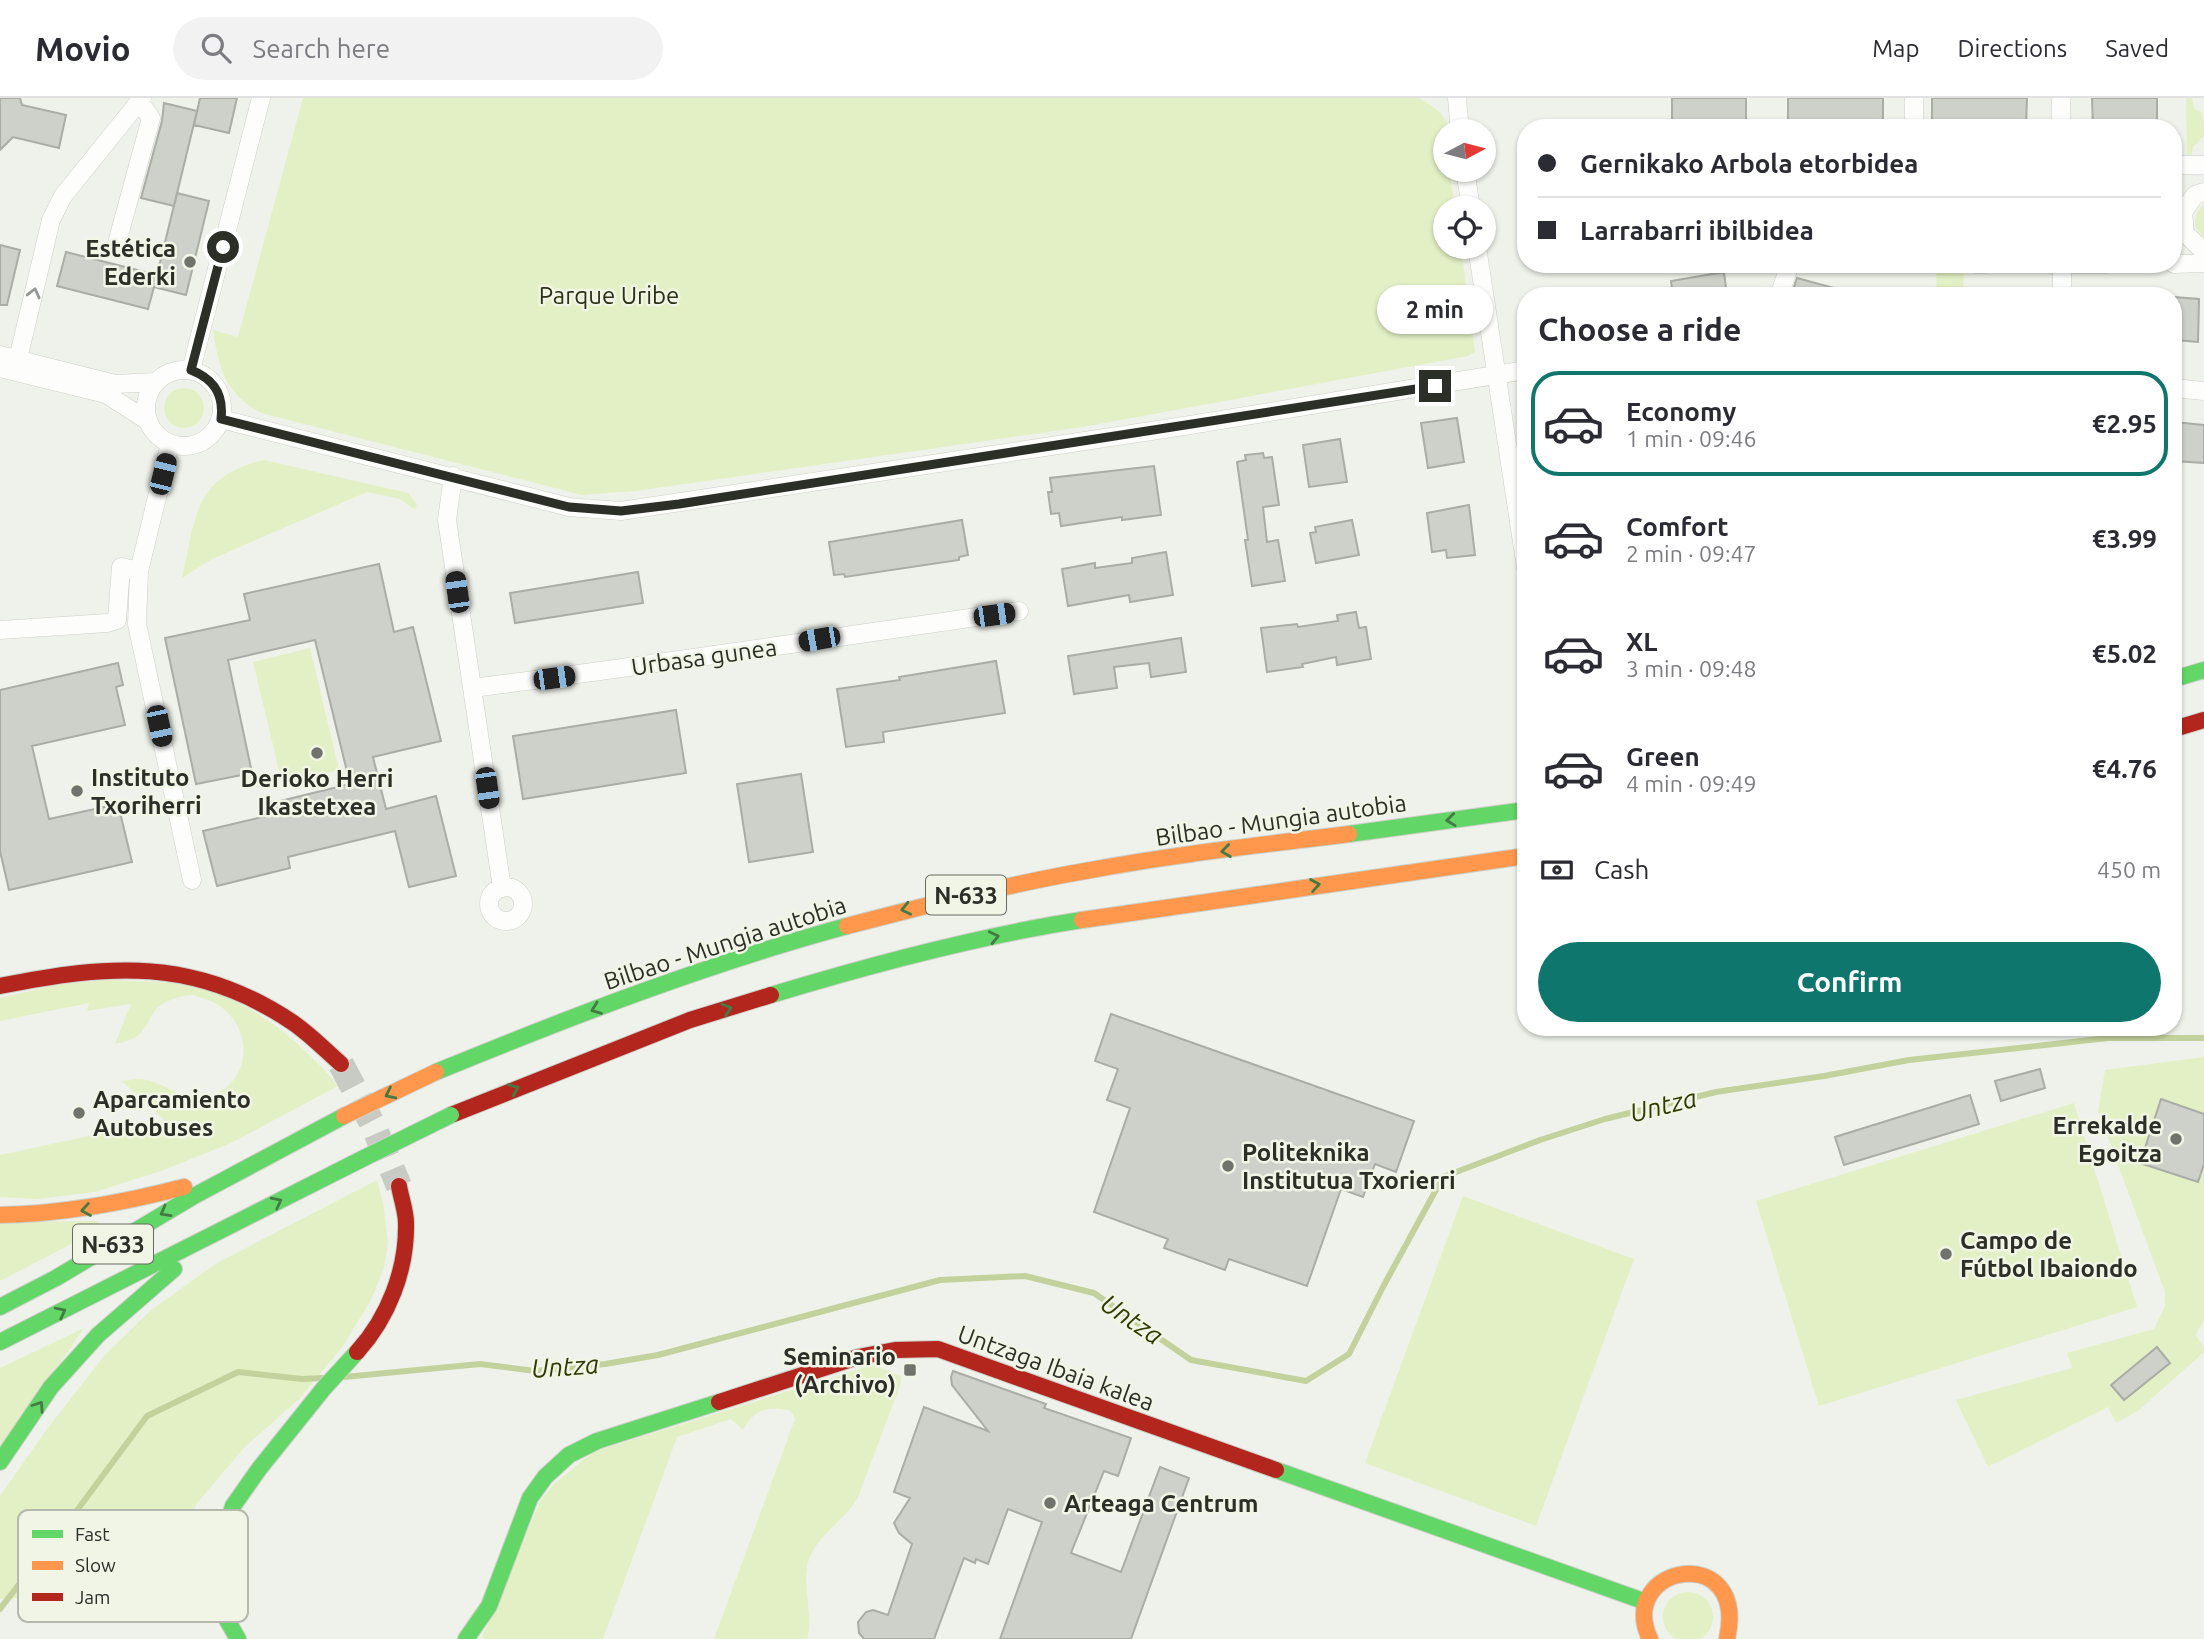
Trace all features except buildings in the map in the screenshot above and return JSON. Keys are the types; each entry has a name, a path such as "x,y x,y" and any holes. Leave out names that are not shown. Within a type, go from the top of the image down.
{"main road":[{"path":"2182,677 2204,670"},
{"path":"2182,727 2204,720"},
{"name":"Bilbao - Mungia autobia","path":"0,1307 71,1270 224,1179 344,1116 497,1046 681,977 883,915 1091,870 1517,811"},
{"name":"N-633","path":"0,1342 452,1115 690,1020 926,952 1046,926 1517,857"},
{"path":"0,986 78,971 116,968 190,975 228,988 293,1022 341,1064"},
{"path":"0,1215 77,1212 224,1179"},
{"path":"232,1510 259,1469 324,1388 365,1343 390,1301 403,1262 406,1222 399,1186"},
{"path":"0,1462 51,1387 98,1335 216,1233"},
{"name":"Untzaga Ibaia kalea","path":"466,1639 489,1606 530,1497 545,1477 569,1455 597,1441 858,1357 906,1350 938,1349 1646,1602"},
{"path":"1650,1639 1645,1630 1646,1602 1662,1581 1687,1573 1700,1574 1714,1581 1725,1593 1732,1607 1732,1623 1727,1639"},
{"path":"228,1622 238,1639"}],"street":[{"path":"191,370 261,98"},
{"path":"1457,98 1459,119"},
{"path":"1914,98 1914,119"},
{"path":"2061,98 2061,119"},
{"path":"18,359 51,220 63,196 141,100 151,118 118,239"},
{"path":"2182,165 2204,165"},
{"path":"2204,191 2195,195 2183,212 2185,233 2199,247 2204,248"},
{"path":"1479,259 1517,510"},
{"path":"2182,264 2204,263"},
{"path":"0,355 115,384 156,382"},
{"path":"0,368 106,394 148,421 161,439 183,447 207,440 216,430 223,406 220,394 213,383 191,370 166,374 150,390 147,400 148,421"},
{"path":"221,419 569,507 621,511 1170,428 1517,372"},
{"path":"2182,389 2204,391"},
{"path":"170,444 139,570 137,624 192,880"},
{"path":"453,476 447,520 502,888"},
{"path":"0,630 107,623 117,620 121,567 139,570"},
{"name":"Urbasa gunea","path":"471,688 691,660 1019,611"}],"green space":[{"name":"Parque Uribe","path":"303,98 1419,98 1430,104 1444,119 1433,119 1433,182 1451,182 1453,196 1433,196 1433,259 1463,259 1475,352 1468,356 1083,427 636,491 582,495 261,413 239,397 226,379 213,330 238,337"},
{"path":"2186,98 2192,98 2194,108 2203,114 2204,136 2193,147 2191,158 2187,158"},
{"path":"2204,205 2204,237 2197,229 2195,221"},
{"path":"1936,273 1964,273 1963,287 1937,287"},
{"path":"184,388 198,394 204,408 198,422 184,428 170,422 164,408 170,394"},
{"path":"264,460 408,493 417,505 415,510 400,499 367,492 212,559 182,578 195,518 211,489 223,477 241,467"},
{"path":"310,648 339,770 282,783 253,662"},
{"path":"109,980 185,985 216,993 236,1002 255,1012 292,1039 338,1086 231,1143 164,1170 95,1192 38,1199 0,1197 0,1155 164,1120 122,1081 148,1080 184,1096 204,1098 228,1086 237,1074 242,1061 243,1046 233,1019 222,1008 193,995 174,998 161,1004 140,1034 115,1044 131,1004 87,1011 89,1003 0,1021 0,998 60,984"},
{"path":"2204,1057 2204,1321 2195,1335 2204,1347 2204,1352 2139,1410 2116,1423 2108,1407 1988,1467 1956,1400 2072,1368 2067,1353 2154,1329 2165,1306 2165,1292 2098,1111 2105,1070"},
{"name":"Campo de Fútbol Ibaiondo","path":"2074,1103 2137,1307 1819,1406 1756,1201"},
{"path":"377,1180 383,1202 388,1243 384,1268 371,1300 343,1346 300,1398 245,1447 194,1510 18,1510 18,1598 0,1599 0,1496 47,1429 104,1356 151,1310 217,1263"},
{"path":"1463,1196 1634,1259 1536,1526 1365,1463"},
{"path":"97,1221 102,1228 0,1281 0,1222"},
{"path":"84,1328 0,1452 0,1368"},
{"path":"872,1365 901,1376 901,1383 858,1497 821,1539 810,1557 806,1577 809,1622 807,1639 714,1639 795,1419 791,1411 776,1408 757,1413 743,1430 731,1419 677,1437 603,1639 481,1639 540,1502 553,1485 593,1452"},
{"path":"1678,1594 1698,1594 1706,1599 1711,1607 1711,1627 1706,1635 1698,1640 1678,1640 1670,1635 1665,1627 1665,1607 1670,1599"}],"waterway":[{"name":"Untza","path":"344,1377 480,1364 535,1371 605,1364 658,1355 940,1280 1025,1276 1094,1293 1191,1360 1306,1381 1349,1354 1443,1177 1540,1140 1605,1119 1716,1092 1909,1060 2108,1038 2204,1038"},
{"name":"Untza","path":"77,1510 147,1416 238,1372 302,1379 323,1378"},
{"name":"Untza","path":"0,1609 18,1586"}],"tunnel":[{"path":"341,1064 373,1125 399,1186"}],"traffic: fast":[{"path":"2182,677 2204,670"},
{"path":"1349,834 1517,811"},
{"path":"771,995 925,952 1082,920"},
{"path":"436,1072 639,993 743,957 847,926"},
{"path":"364,1158 451,1115"},
{"path":"0,1307 56,1278 194,1196 344,1116"},
{"path":"0,1342 364,1158"},
{"path":"0,1462 51,1387 98,1335 174,1269"},
{"path":"232,1510 259,1469 324,1388 357,1352"},
{"path":"466,1639 489,1606 530,1498 545,1477 569,1455 597,1441 719,1402"},
{"path":"1276,1470 1646,1602"},
{"path":"228,1622 238,1639"}],"traffic: slow":[{"path":"847,926 969,895 1123,864 1349,834"},
{"path":"1082,920 1517,857"},
{"path":"344,1116 436,1072"},
{"path":"0,1215 93,1207 184,1187"},
{"path":"1650,1639 1644,1614 1650,1594 1665,1580 1684,1574 1703,1576 1719,1587 1729,1608 1727,1639"}],"traffic: jam":[{"path":"2182,727 2204,720"},
{"path":"0,986 78,973 115,971 150,971 186,976 221,986 256,1001 299,1027 341,1064"},
{"path":"451,1115 690,1020 771,995"},
{"path":"357,1352 378,1324 399,1276 406,1223 399,1186"},
{"path":"719,1402 858,1357 895,1350 938,1349 1276,1470"}],"place":[{"name":"Estética Ederki","path":"190,262"},
{"name":"Derioko Herri Ikastetxea","path":"317,753"},
{"name":"Instituto Txoriherri","path":"77,791"},
{"name":"Aparcamiento Autobuses","path":"79,1113"},
{"name":"Errekalde Egoitza","path":"2176,1139"},
{"name":"Politeknika Institutua Txorierri","path":"1228,1166"},
{"name":"Campo de Fútbol Ibaiondo","path":"1946,1254"},
{"name":"Seminario (Archivo)","path":"910,1370"},
{"name":"Arteaga Centrum","path":"1050,1503"}],"route":[{"path":"223,247 191,370 213,383 220,394 223,406 221,419 569,507 621,511 679,504 1435,386"}]}
